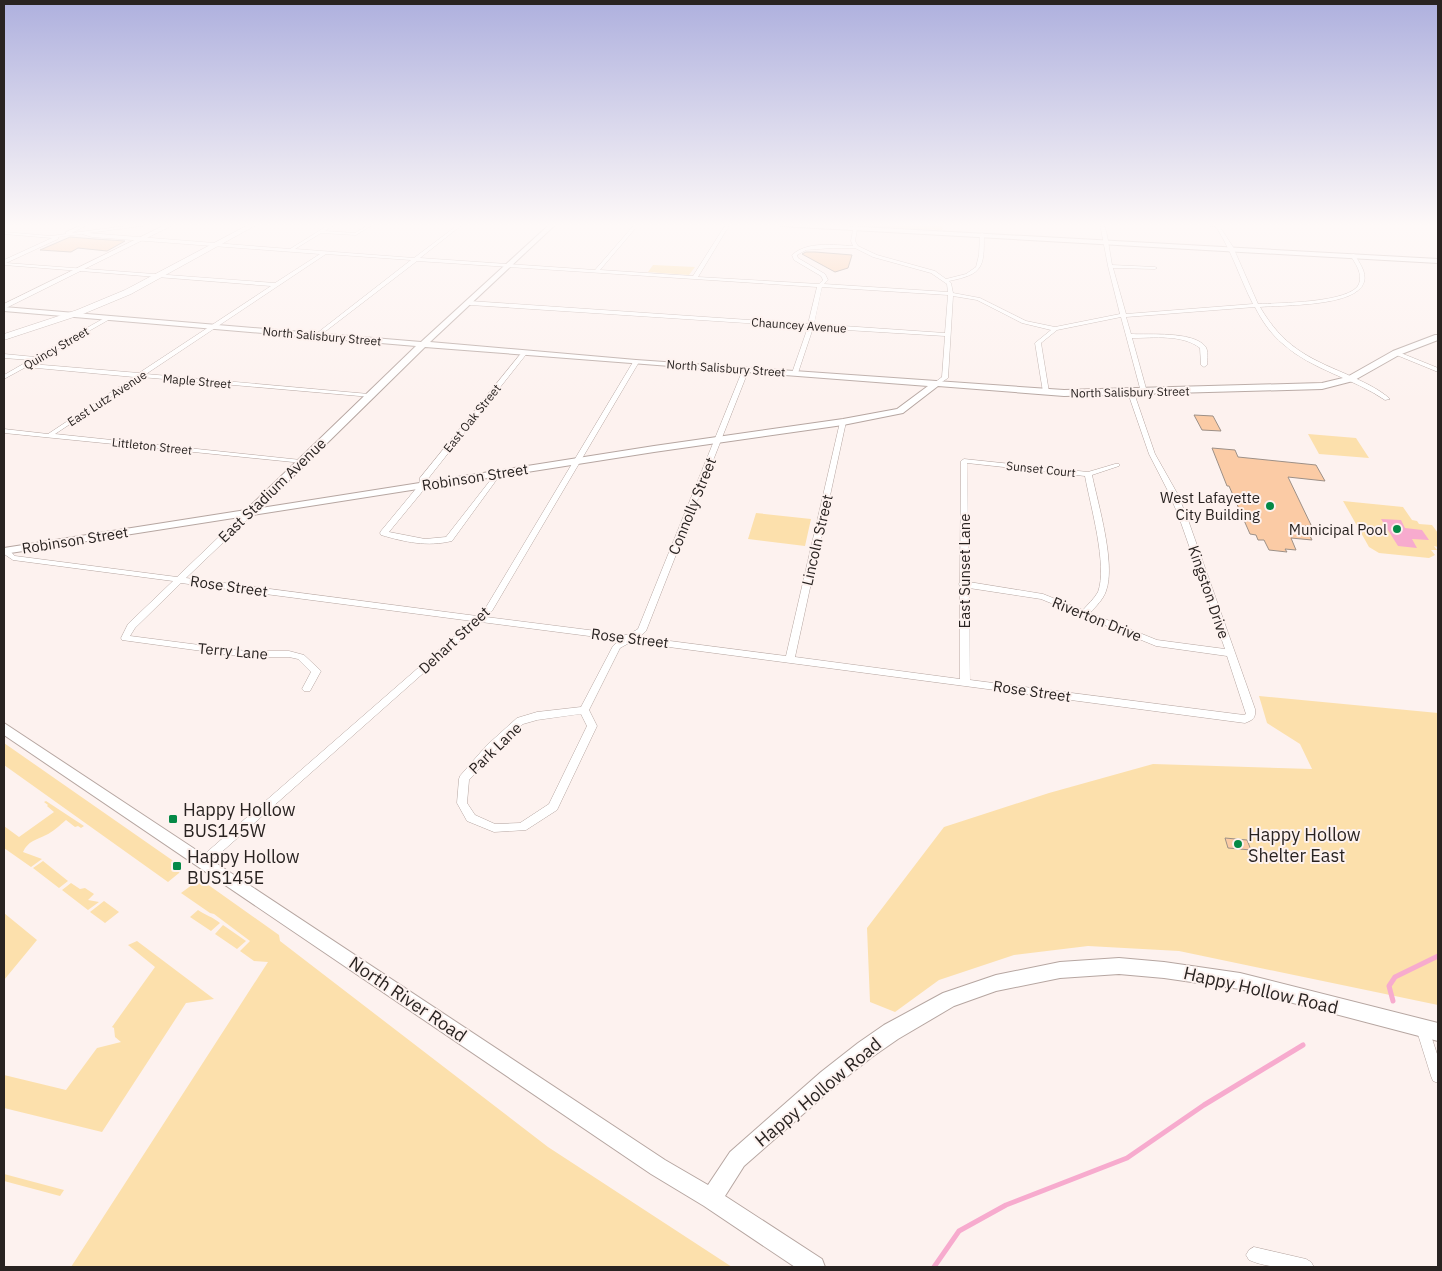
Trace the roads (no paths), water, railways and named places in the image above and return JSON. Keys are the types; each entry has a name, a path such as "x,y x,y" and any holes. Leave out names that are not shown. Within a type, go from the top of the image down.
{"main road":[{"path":"4,307 52,283"},
{"path":"4,337 71,315 145,283"}],"street":[{"path":"254,283 276,285"},
{"path":"214,327 279,283"},
{"path":"318,335 385,283"},
{"name":"East Stadium Avenue","path":"125,638 132,626 300,462 490,283"},
{"path":"783,283 951,294 978,299 1024,322 1055,329 1123,315 1321,301 1350,295 1359,288 1361,283"},
{"path":"795,373 820,286 823,283"},
{"path":"938,383 946,378 951,294 949,283"},
{"path":"1115,283 1144,392"},
{"path":"1246,283 1266,324 1293,350 1319,365 1366,386 1387,399"},
{"name":"Chauncey Avenue","path":"470,303 949,335"},
{"name":"North Salisbury Street","path":"4,307 71,315 636,362 1076,394 1311,388 1350,379 1396,353 1438,337"},
{"name":"Quincy Street","path":"4,377 108,318"},
{"name":"East Lutz Avenue","path":"50,435 214,327"},
{"path":"1046,392 1038,343 1055,329"},
{"path":"1128,336 1174,338 1194,342 1202,346 1204,365"},
{"name":"East Oak Street","path":"498,474 449,539 440,542 425,541 384,533 423,485 423,480 525,352"},
{"path":"1396,353 1438,370"},
{"path":"4,356 37,359"},
{"name":"Dehart Street","path":"203,862 488,611 636,362"},
{"name":"Maple Street","path":"25,365 369,396"},
{"name":"Connolly Street","path":"632,638 642,631 746,369"},
{"name":"Robinson Street","path":"4,551 423,485 843,422 900,411 938,383"},
{"name":"Kingston Drive","path":"1131,393 1152,454 1173,493 1183,517 1250,709"},
{"name":"Lincoln Street","path":"790,659 843,422"},
{"name":"Littleton Street","path":"4,430 300,462"},
{"name":"Sunset Court","path":"964,461 1088,474 1117,464"},
{"name":"East Sunset Lane","path":"964,461 963,584 965,682"},
{"path":"1085,613 1100,598 1106,571 1088,474"},
{"name":"Rose Street","path":"4,551 13,558 1235,718 1245,719 1251,716 1250,709"},
{"name":"Riverton Drive","path":"963,584 1029,593 1061,602 1156,643 1230,653"},
{"name":"Terry Lane","path":"125,638 246,654 289,654 301,657 316,670 307,689"},
{"path":"584,710 617,646 632,638"},
{"name":"Park Lane","path":"584,710 592,726 553,807 522,826 494,828 471,818 462,803 464,779 490,749 520,721 537,716 584,710"},
{"name":"North River Road","path":"4,728 642,1156 814,1267"},
{"name":"Happy Hollow Road","path":"711,1199 736,1160 828,1078 891,1032 949,999 996,983 1060,970 1118,966 1164,970 1240,981 1430,1030"},
{"path":"1430,1030 1438,1076"},
{"path":"1254,1255 1306,1267"}],"waterway":[{"path":"1393,1001 1389,986 1395,977 1438,956"},
{"path":"934,1267 959,1231 1006,1205 1127,1158 1204,1105 1303,1045"}],"place":[{"name":"West Lafayette City Building","path":"1270,506"},
{"name":"Municipal Pool","path":"1397,529"},
{"name":"Happy Hollow BUS145W","path":"173,819"},
{"name":"Happy Hollow Shelter East","path":"1238,844"},
{"name":"Happy Hollow BUS145E","path":"177,866"}]}
